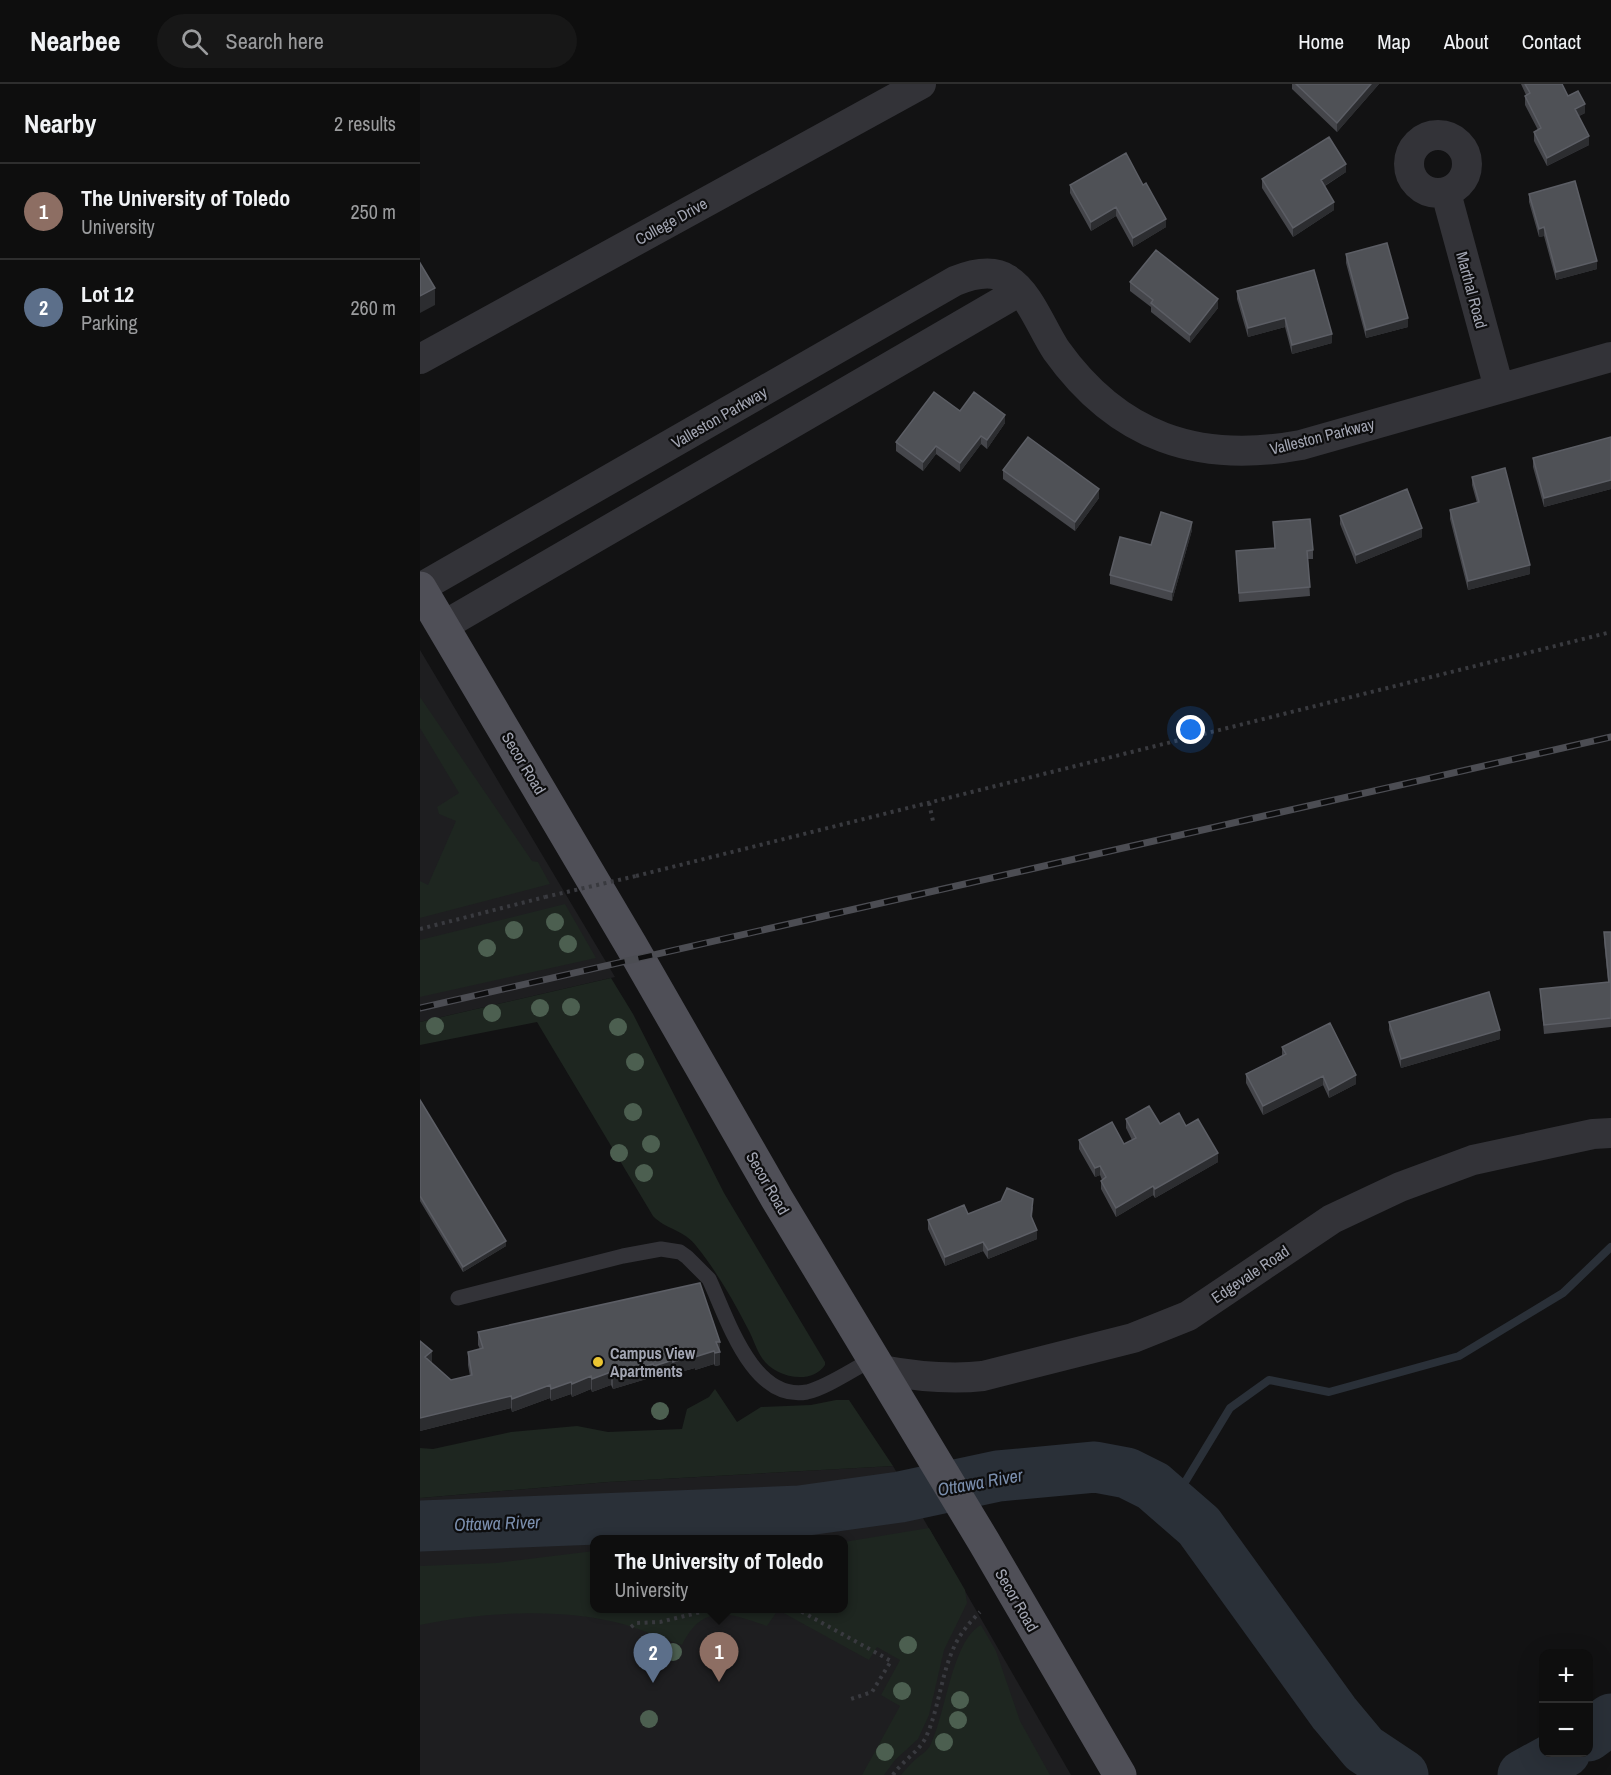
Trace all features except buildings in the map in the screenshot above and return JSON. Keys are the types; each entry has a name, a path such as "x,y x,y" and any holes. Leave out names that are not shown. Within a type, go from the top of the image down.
{"main road":[{"name":"Secor Road","path":"420,588 631,945 777,1199 984,1542 1120,1775"}],"street":[{"name":"College Drive","path":"420,358 921,84"},
{"name":"Marthal Road","path":"1446,193 1499,388"},
{"name":"Valleston Parkway","path":"420,588 969,275 989,274 1006,278 1020,291 1056,349 1090,391 1111,411 1178,443 1239,452 1269,451 1301,444 1611,357"},
{"path":"443,626 1020,291"},
{"path":"782,380 803,416"},
{"name":"Edgevale Road","path":"877,1364 919,1376 967,1378 983,1376 1133,1338 1188,1316 1332,1219 1400,1186 1473,1160 1593,1134 1611,1133"}],"lane":[{"path":"458,1298 660,1248 680,1252 703,1271 755,1371 773,1386 797,1393 807,1392 877,1364"}],"path":[{"path":"420,929 1611,632"},
{"path":"928,803 933,821"},
{"path":"892,1775 918,1750 925,1738 957,1641 964,1628 980,1612"},
{"path":"631,1627 636,1623 660,1622 697,1613"},
{"path":"804,1613 891,1661 872,1692 848,1700"}],"shaded area":[{"path":"420,650 615,977 420,1022"},
{"path":"420,697 532,861 538,862 550,884 420,918 420,881 428,885 456,821 439,814 437,807 459,793 420,728"},
{"path":"565,904 596,958 420,997 420,940"},
{"path":"611,978 633,1014 724,1193 825,1362 819,1372 802,1377 784,1374 768,1365 762,1358 731,1297 692,1241 653,1216 537,1022 420,1045 420,1022"},
{"path":"715,1389 737,1422 761,1407 811,1405 849,1400 893,1466 608,1482 420,1498 420,1448 433,1449 511,1432 577,1426 608,1432 682,1429 687,1409 709,1397"},
{"path":"893,1466 1071,1775 420,1775 420,1498 608,1482"},
{"path":"929,1528 965,1590 967,1603 944,1650 929,1715 918,1739 895,1760 884,1775 862,1775 900,1706 881,1695 900,1660 877,1647 869,1660 783,1613 848,1613 848,1541"},
{"path":"590,1551 590,1613 776,1613 767,1626 729,1615 719,1614 708,1617 690,1631 682,1645 602,1619 550,1614 523,1613 470,1617 420,1625 420,1566 496,1563"},
{"path":"981,1625 996,1651 1020,1721 1050,1775 901,1775 930,1746 956,1661 971,1633"}],"waterway":[{"path":"1173,1502 1230,1408 1269,1380 1329,1392 1459,1356 1563,1293 1611,1247"},
{"name":"Ottawa River","path":"420,1526 800,1511 900,1497 998,1476 1095,1467 1127,1473 1153,1486 1199,1526 1334,1713 1364,1749 1403,1775"},
{"name":"Ottawa River","path":"1593,1732 1611,1719"},
{"name":"Ottawa River","path":"1523,1775 1556,1757"}],"railway":[{"path":"420,1008 1611,737"}],"place":[{"name":"Campus View Apartments","path":"598,1362"},
{"name":"The University of Toledo","path":"719,1682"},
{"name":"Lot 12","path":"653,1683"}]}
